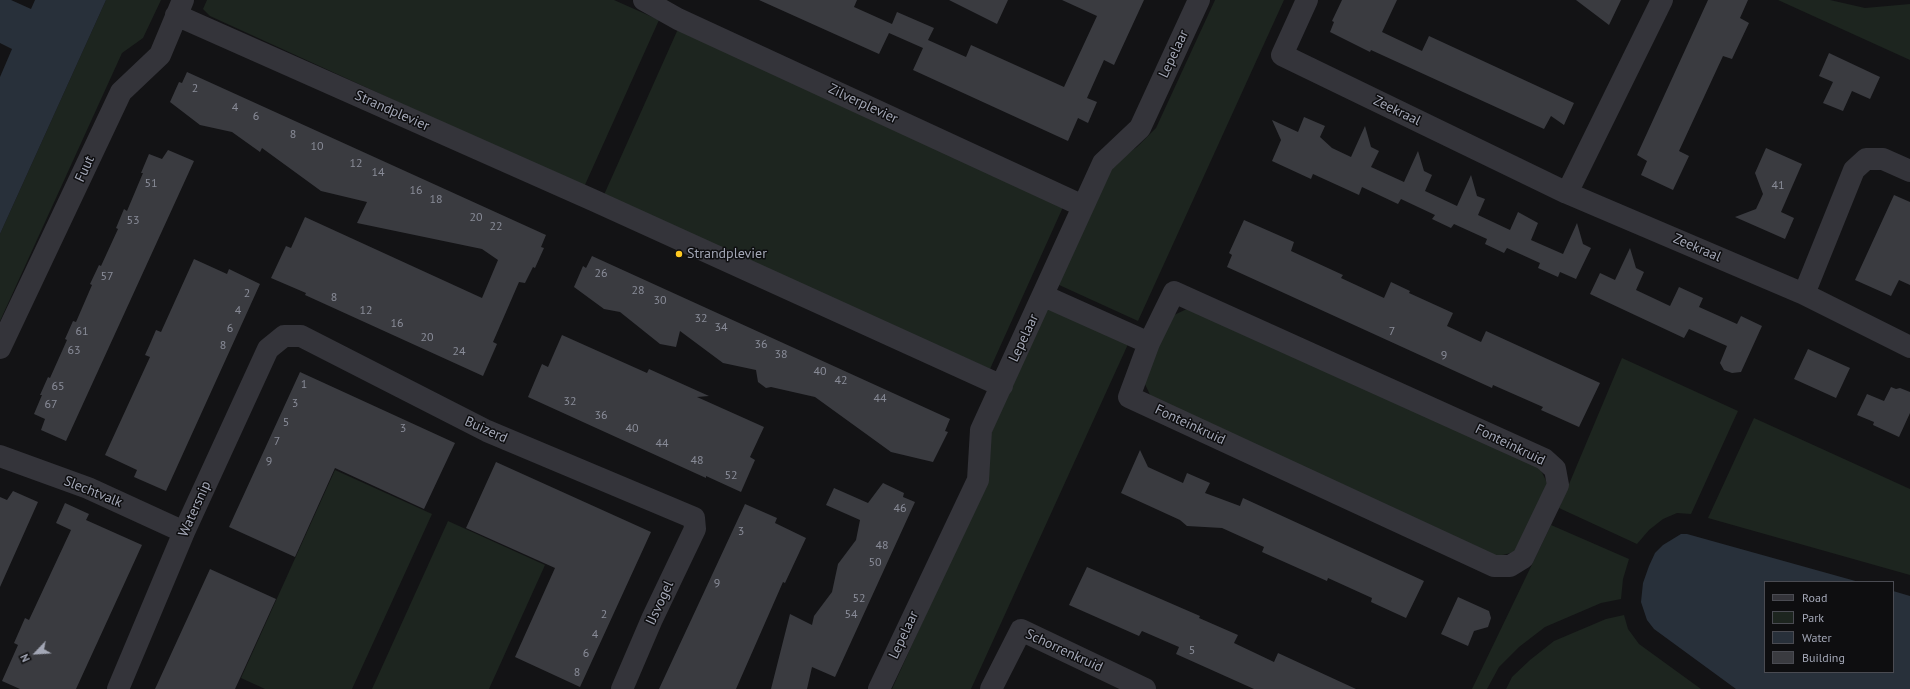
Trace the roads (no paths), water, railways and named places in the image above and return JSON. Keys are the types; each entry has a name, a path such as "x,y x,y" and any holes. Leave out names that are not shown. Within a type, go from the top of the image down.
{"street":[{"name":"Zilverplevier","path":"644,0 678,19 1083,206"},
{"name":"Lepelaar","path":"879,689 978,480 981,430 1044,296 1083,206 1103,163 1140,128 1199,0"},
{"name":"Zeekraal","path":"1307,0 1282,55 1567,193 1804,294 1910,347"},
{"path":"1567,193 1662,0"},
{"name":"Fuut","path":"0,348 121,92 160,55 180,8"},
{"name":"Strandplevier","path":"180,8 595,201 1002,386"},
{"path":"1804,294 1854,170 1866,159 1883,159 1910,171"},
{"name":"Fonteinkruid","path":"1174,292 1544,459 1555,469 1558,485 1523,558 1510,566 1494,566 1129,397 1149,343 1174,292"},
{"path":"1044,296 1149,343"},
{"name":"Buizerd","path":"284,336 301,336 487,431 694,518"},
{"name":"Watersnip","path":"118,689 184,532 268,349 284,336"},
{"name":"Slechtvalk","path":"0,456 88,488 184,532"},
{"name":"IJsvogel","path":"622,689 652,619 695,529 694,518"},
{"name":"Schorrenkruid","path":"991,689 1021,630 1145,689"}],"water":[{"path":"0,0 11,0 31,9 35,0 106,0 0,234 0,77 12,49 0,43"},
{"path":"1681,534 1687,534 1855,581 1764,581 1764,673 1894,673 1894,591 1910,596 1910,689 1736,689 1654,629 1647,620 1641,602 1643,583 1655,553 1663,545"}],"place":[{"name":"Strandplevier","path":"679,254"}]}
